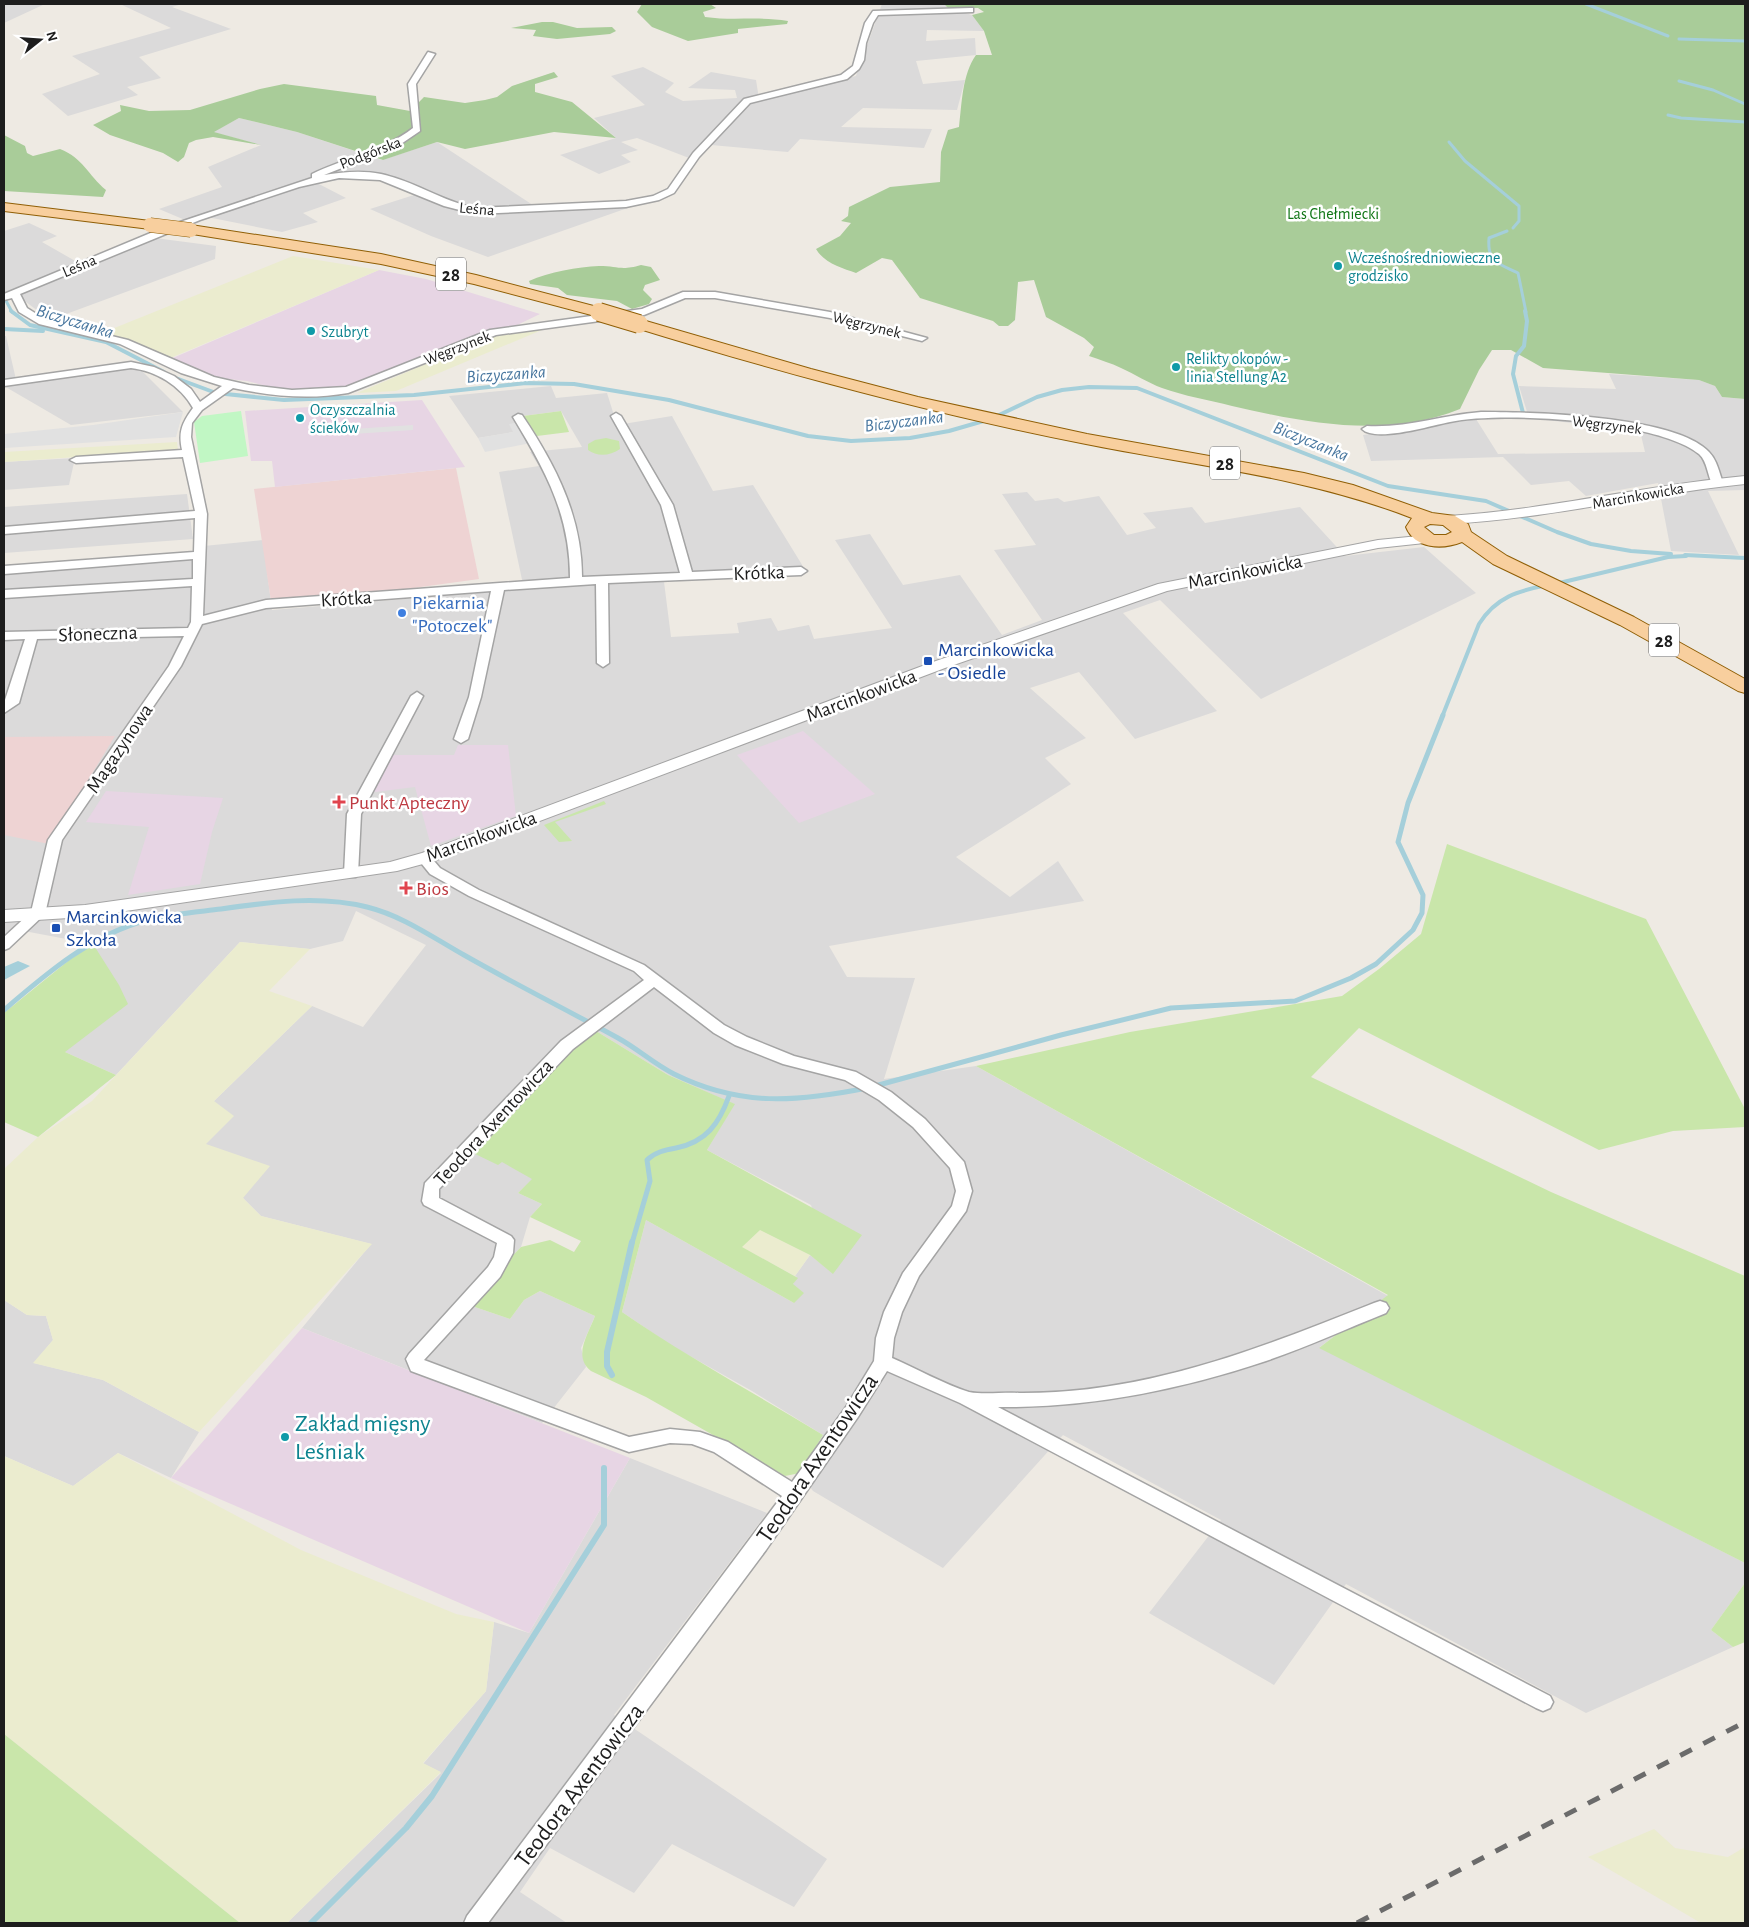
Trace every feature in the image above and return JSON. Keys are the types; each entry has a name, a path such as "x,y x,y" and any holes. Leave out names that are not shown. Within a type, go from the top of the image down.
{"main road":[{"name":"28","path":"4,207 191,230 381,259 476,280 599,312 781,366 962,411 1096,440 1304,477 1349,489 1390,504 1427,522 1458,525 1450,536"},
{"name":"28","path":"1427,522 1419,535 1450,536 1580,598 1681,650 1745,687"}],"street":[{"name":"Leśna","path":"4,297 140,240 303,182 356,174 386,177 451,205 484,211 626,204 656,198 671,191 696,155 747,101 844,76 856,67 860,60 862,42 869,23 876,13 970,10"},
{"name":"Podgórska","path":"303,182 335,165 406,139 417,129 412,84 431,54"},
{"name":"Węgrzynek","path":"15,293 23,310 38,319 124,342 196,374 230,385 297,393 340,392 494,332 644,312 683,295 716,295 805,310 922,338"},
{"path":"4,383 131,365 144,366 173,381 194,398 198,408"},
{"name":"Magazynowa","path":"38,914 55,840 175,666 195,627 199,582 201,514 185,437 188,423 198,408 230,385"},
{"path":"616,416 666,505 687,575"},
{"name":"Węgrzynek","path":"1367,429 1414,427 1447,418 1471,416 1520,416 1605,422 1665,432 1686,441 1708,457 1717,482"},
{"path":"518,417 559,487 573,527 577,553 576,581"},
{"path":"76,460 188,453"},
{"name":"Marcinkowicka","path":"1378,544 1427,522 1502,517 1717,482 1745,480"},
{"path":"4,530 201,514"},
{"name":"Marcinkowicka","path":"4,916 85,911 351,874 424,858 939,665 1163,586 1378,544 1450,536 1502,517"},
{"path":"4,570 200,555"},
{"name":"Krótka","path":"195,627 225,612 266,604 576,581 801,571"},
{"path":"602,580 602,662"},
{"path":"4,594 199,582"},
{"path":"461,739 475,697 498,588"},
{"name":"Słoneczna","path":"4,636 195,627"},
{"path":"4,709 12,703 32,635"},
{"path":"351,874 354,814 417,696"},
{"name":"Teodora Axentowicza","path":"424,858 435,871 447,879 639,968 719,1029 741,1041 789,1060 850,1076 881,1094 919,1123 958,1166 964,1191 960,1207 912,1273 893,1312 885,1338 883,1362 852,1412 794,1494 475,1923"},
{"path":"4,946 38,914"},
{"name":"Teodora Axentowicza","path":"654,980 585,1032 534,1077 431,1187 430,1202 494,1232 505,1240 506,1245 502,1260 494,1272 415,1358 417,1366 629,1445 670,1436 693,1437 721,1447 794,1494"},
{"path":"966,1398 1040,1400 1125,1391 1207,1372 1262,1355 1380,1308"},
{"path":"883,1362 966,1398 1543,1702"}],"shaded area":[{"path":"4,4 45,4 4,23"},
{"path":"120,4 182,4 172,7 231,29 139,57 161,78 127,87 138,95 68,116 42,94 100,74 72,56 171,28"},
{"path":"882,4 944,4 948,8 972,15 984,31 927,30 926,41 975,38 976,55 916,61 923,84 965,80 957,110 863,108 841,127 932,129 924,148 800,139 788,152 700,144 689,158 637,138 621,142 638,150 621,155 631,162 599,174 560,155 616,138 594,118 645,105 611,76 643,67 674,83 665,92 683,101 737,98 735,90 688,88 711,72 756,80 759,99 856,76"},
{"path":"239,118 297,132 382,160 437,142 542,211 639,204 488,257 431,236 370,209 414,195 369,176 317,183 346,198 303,213 318,222 282,232 207,217 155,238 216,246 215,259 50,320 10,290 4,293 4,231 29,223 57,236 42,242 77,262 185,220 159,209 222,187 208,167 261,145 213,132"},
{"path":"379,270 426,279 540,314 513,327 338,390 302,391 219,378 168,360"},
{"path":"4,336 6,336 17,384 139,368 183,412 71,425 4,386"},
{"path":"1609,374 1699,380 1715,386 1722,397 1745,399 1745,490 1708,491 1739,555 1671,551 1658,483 1586,496 1569,481 1531,485 1503,457 1371,461 1363,435 1476,419 1498,454 1645,452 1640,431 1529,418 1519,386 1616,389"},
{"path":"551,386 556,398 607,393 617,425 672,416 713,491 753,485 804,568 663,574 671,637 739,633 737,623 771,618 778,631 809,625 814,639 892,628 835,540 870,534 903,585 960,575 1002,635 1042,620 994,550 1036,545 1002,494 1027,492 1035,501 1058,498 1064,502 1099,496 1127,535 1156,528 1143,513 1192,507 1205,523 1300,507 1345,556 1424,547 1476,593 1261,699 1160,600 1123,613 1217,711 1135,739 1079,672 1030,688 1086,738 1045,758 1071,784 956,857 1010,897 1058,861 1084,901 829,946 847,977 915,978 884,1079 976,1066 1388,1296 1320,1347 1745,1563 1745,1583 1711,1630 1733,1647 1586,1713 1346,1584 1274,1685 1149,1613 1221,1520 1063,1435 943,1568 813,1491 800,1473 823,1435 752,1391 672,1346 622,1312 646,1220 794,1303 793,1284 797,1277 795,1276 810,1255 833,1273 811,1205 707,1150 734,1104 668,1075 596,1031 533,1179 518,1193 542,1204 530,1217 521,1247 466,1304 510,1319 524,1300 540,1291 595,1316 581,1348 586,1367 542,1423 302,1328 371,1244 261,1216 243,1198 205,1144 214,1101 312,1006 363,1027 426,945 356,911 343,941 310,949 240,942 116,1075 65,1052 93,944 24,931 4,945 4,572 188,558 193,556 194,547 263,540 272,610 524,589 499,472 539,466 530,452 582,447 561,411 523,416 514,432 478,438 449,396"},
{"path":"422,400 465,467 275,487 272,461 251,461 245,411"},
{"path":"183,412 176,437 4,448 4,434 93,425"},
{"path":"520,422 531,443 485,452 478,438 513,432 509,424"},
{"path":"413,425 413,430 353,434 353,429"},
{"path":"75,458 69,485 4,490 4,462"},
{"path":"456,468 479,579 399,590 271,601 254,489"},
{"path":"187,494 193,539 4,553 4,507"},
{"path":"803,731 875,794 799,823 737,755"},
{"path":"115,736 49,844 4,835 4,737"},
{"path":"458,745 508,745 516,816 431,846 415,787 367,793 390,755 454,755"},
{"path":"106,791 223,798 212,832 200,884 128,895 149,827 86,822"},
{"path":"4,1300 27,1315 46,1316 53,1340 34,1363 103,1380 199,1432 171,1478 118,1453 73,1486 4,1456"},
{"path":"302,1328 630,1458 529,1633 171,1478"},
{"path":"630,1458 767,1513 614,1715 827,1859 794,1907 672,1844 634,1893 550,1848 520,1892 567,1923 287,1923 441,1773 423,1764 486,1691 494,1622 529,1633"}],"green space":[{"path":"642,4 710,4 716,8 703,12 705,17 788,21 787,24 738,29 738,33 688,41 652,27 637,12"},
{"name":"Las Chełmiecki","path":"944,4 1745,4 1745,399 1722,397 1715,386 1699,380 1543,368 1511,350 1492,350 1479,370 1460,409 1404,424 1375,426 1346,425 1289,418 1179,393 1157,386 1117,366 1089,356 1094,347 1084,338 1046,317 1034,280 1018,282 1015,320 1008,326 999,326 993,321 920,298 892,260 882,258 856,273 834,264 819,254 816,249 840,236 851,223 841,221 848,216 849,207 890,187 940,182 941,152 948,130 959,127 963,90 971,63 976,55 992,55 984,31 972,15 984,12 978,8 948,8"},
{"path":"542,22 553,22 577,28 612,27 616,31 610,34 557,39 533,36 536,30 511,28"},
{"path":"554,72 558,77 535,84 535,92 572,102 616,138 554,132 465,149 437,142 383,160 297,132 239,118 214,132 261,145 213,137 196,140 189,143 184,157 178,162 163,153 110,135 93,125 121,111 120,105 149,111 190,110 260,89 284,84 376,96 377,105 410,111 424,97 465,103 485,100 497,97 512,86"},
{"path":"4,135 25,146 27,153 33,156 60,149 68,153 80,162 106,190 103,197 4,191"},
{"path":"293,256 379,270 168,359 102,333"},
{"path":"641,265 651,267 660,280 645,285 643,290 652,299 649,304 632,309 617,301 567,295 558,288 530,284 529,281 554,273 582,268 599,266 624,268"},
{"path":"549,327 396,391 357,393 502,332"},
{"path":"241,411 248,456 200,463 194,422 202,416"},
{"path":"561,411 569,432 537,436 523,416"},
{"path":"606,438 619,441 620,449 604,455 595,454 588,450 588,444 595,440"},
{"path":"177,442 178,450 4,462 4,452"},
{"path":"604,801 606,804 555,822 572,841 559,842 544,825"},
{"path":"1447,844 1646,919 1745,1109 1745,1127 1673,1131 1599,1150 1359,1028 1311,1077 1551,1192 1745,1276 1745,1563 1319,1348 1388,1295 976,1066 1130,1032 1342,996 1379,969 1421,934"},
{"path":"240,942 310,949 269,991 312,1006 214,1101 234,1116 206,1144 270,1166 243,1198 261,1216 372,1244 199,1432 103,1380 33,1363 53,1340 46,1316 27,1315 4,1300 4,1169 38,1137 92,1101"},
{"path":"93,944 119,985 128,1004 65,1052 116,1075 38,1137 4,1122 4,1013 68,961"},
{"path":"596,1031 668,1075 735,1104 707,1150 862,1235 833,1274 810,1255 760,1230 742,1247 798,1278 793,1284 804,1293 794,1303 646,1220 622,1312 696,1360 823,1435 800,1473 785,1476 646,1397 591,1371 585,1365 582,1351 595,1316 540,1291 524,1300 510,1319 466,1304 521,1247 550,1240 574,1252 581,1241 530,1217 542,1204 518,1193 532,1179 502,1162 498,1165 471,1152 547,1068"},
{"path":"760,1229 810,1255 795,1276 741,1247"},
{"path":"118,1453 301,1550 456,1614 494,1622 486,1691 423,1763 441,1772 287,1923 240,1923 4,1734 4,1456 73,1486"},
{"path":"1745,1583 1745,1642 1733,1647 1711,1630"},
{"path":"4,1734 240,1923 4,1923"},
{"path":"1654,1829 1675,1848 1728,1857 1745,1847 1745,1923 1701,1923 1588,1857"}],"water":[{"path":"18,961 30,966 4,980 4,967"}],"waterway":[{"path":"1586,4 1668,36"},
{"path":"1679,39 1745,41"},
{"path":"1679,81 1713,90 1745,104"},
{"path":"1668,115 1681,118 1745,122"},
{"path":"1449,142 1465,161 1519,206 1519,221 1513,228"},
{"path":"1507,231 1489,238 1490,253 1495,261 1518,273 1526,312"},
{"name":"Biczyczanka","path":"4,297 12,312"},
{"path":"1523,413 1513,374 1516,356 1524,346 1527,321 1525,311"},
{"name":"Biczyczanka","path":"12,312 30,325 106,342 164,372"},
{"path":"4,329 43,331"},
{"name":"Biczyczanka","path":"173,377 216,393 284,400 414,395 526,383 574,384 669,400 808,436 851,441 910,438 949,431 987,420"},
{"name":"Biczyczanka","path":"995,417 1037,397 1062,390 1089,387 1137,388 1388,486 1486,501 1557,532 1591,544 1631,551 1671,554"},
{"name":"Biczyczanka","path":"1685,555 1745,558"},
{"path":"1555,584 1668,557 1686,556"},
{"path":"1442,717 1479,624 1486,615 1500,601 1508,597 1547,585"},
{"path":"875,1086 1061,1035 1171,1008 1295,1001 1351,978 1376,964 1413,930 1422,913 1423,895 1398,842 1408,803 1443,715"},
{"path":"4,1010 53,969 88,945 107,935 147,920 258,904 294,901 331,901 367,907 405,921 483,966 618,1038 674,1074 698,1085 746,1097 769,1099 817,1096 867,1088"},
{"path":"632,1243 650,1181 647,1160 657,1153 686,1145 703,1136 716,1123 729,1096"},
{"path":"612,1375 607,1366 607,1352 632,1242"},
{"path":"311,1923 406,1828 432,1796 604,1525 604,1468"}],"railway":[{"path":"1357,1923 1745,1722"}],"place":[{"name":"Wcześnośredniowieczne grodzisko","path":"1338,266"},
{"name":"Szubryt","path":"311,331"},
{"name":"Relikty okopów - linia Stellung A2","path":"1176,367"},
{"name":"Oczyszczalnia ścieków","path":"300,418"},
{"name":"Piekarnia \"Potoczek\"","path":"402,613"},
{"name":"Marcinkowicka - Osiedle","path":"928,661"},
{"name":"Punkt Apteczny","path":"339,802"},
{"name":"Bios","path":"406,888"},
{"name":"Marcinkowicka Szkoła","path":"56,928"},
{"name":"Zakład mięsny Leśniak","path":"285,1437"}]}
